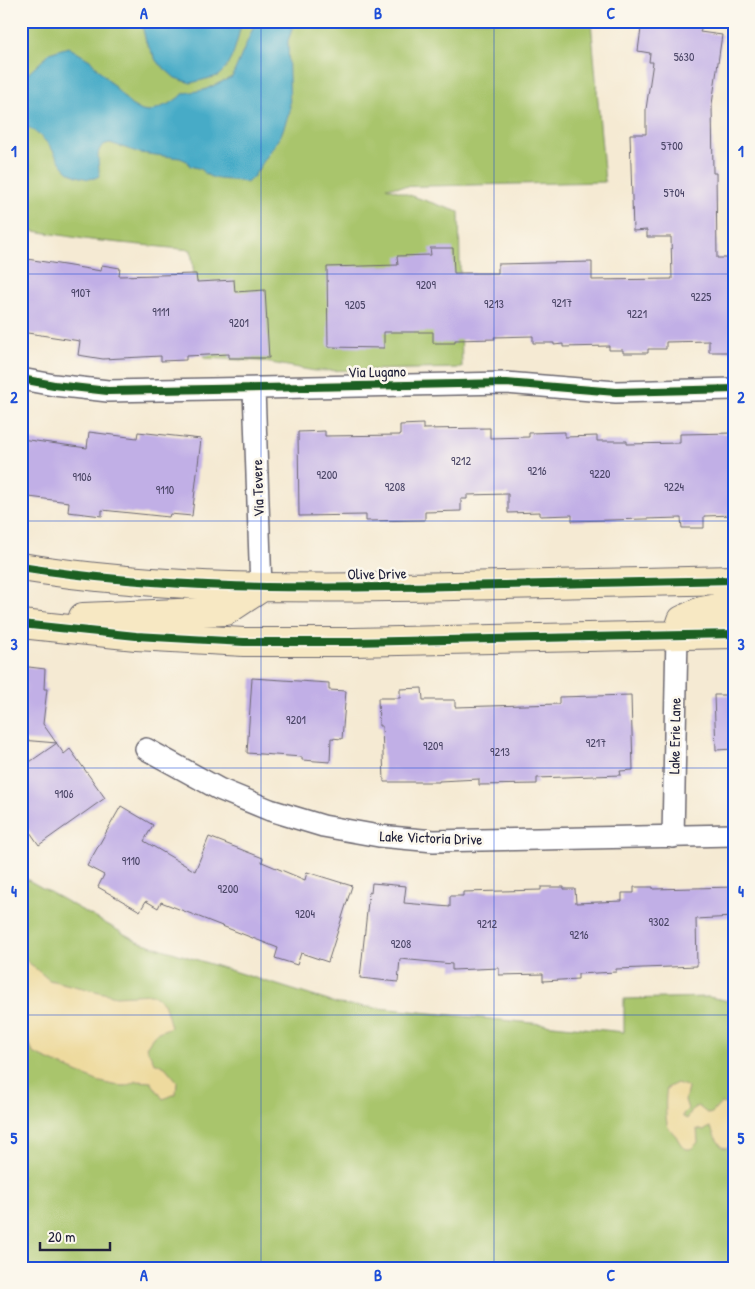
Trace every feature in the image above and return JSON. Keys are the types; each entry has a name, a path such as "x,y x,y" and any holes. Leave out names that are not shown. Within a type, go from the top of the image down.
{"main road":[{"name":"Olive Drive","path":"21,567 154,582 261,588 380,588 734,580"},
{"path":"21,620 226,611 261,588"},
{"path":"677,635 682,620 701,611 734,605"},
{"path":"21,624 136,636 244,642 352,642 734,634"}],"street":[{"name":"Via Lugano","path":"21,378 54,385 108,391 506,383 616,392 734,389"},
{"name":"Via Tevere","path":"254,388 261,588"},
{"name":"Lake Erie Lane","path":"673,837 677,635"},
{"name":"Lake Victoria Drive","path":"146,749 218,788 270,810 324,826 379,836 434,841 734,835"}],"green space":[{"path":"21,21 591,21 605,182 386,187 459,212 462,368 315,371 260,361 204,358 191,250 91,240 21,229"},
{"path":"21,876 137,941 338,1004 624,1032 624,999 709,997 734,1002 734,1268 21,1268"}],"sand":[{"path":"21,956 49,980 116,996 152,994 164,1003 171,1027 156,1033 146,1047 154,1062 165,1067 177,1081 176,1094 163,1099 151,1082 137,1081 126,1086 97,1081 33,1053 24,1028 21,1025"},
{"path":"677,1083 688,1088 685,1100 688,1109 683,1114 683,1117 687,1119 694,1108 698,1106 708,1114 712,1113 721,1103 734,1106 734,1144 726,1148 722,1147 709,1127 704,1131 697,1129 698,1142 691,1149 682,1146 669,1128 666,1119 667,1088"}],"water":[{"path":"141,21 242,21 228,65 218,76 191,83 175,78 157,62 146,42"},
{"path":"256,21 295,21 288,41 290,111 281,135 254,176 247,183 210,177 201,169 190,166 187,161 180,158 140,153 110,143 104,145 99,151 99,176 92,179 83,178 65,169 49,145 37,133 28,127 21,129 21,80 49,53 68,47 90,60 131,105 142,111 149,112 171,103 185,93 204,90 232,77"}],"building":[{"path":"642,21 705,21 700,32 722,35 712,104 713,173 716,173 717,258 729,258 731,352 709,352 709,341 666,342 666,349 648,349 648,353 623,353 623,350 609,350 609,346 563,347 563,344 533,343 533,336 494,337 495,339 455,340 455,343 433,343 433,332 384,332 384,348 328,347 327,267 398,265 397,256 431,255 430,248 453,248 454,273 498,273 498,264 592,262 592,280 672,279 671,237 647,237 647,230 633,231 630,134 646,134 646,109 653,62 649,62 650,53 638,51"},
{"path":"21,258 101,271 102,265 120,268 119,276 196,274 197,282 234,280 235,292 265,290 269,358 229,358 229,354 186,356 186,360 161,361 161,356 103,359 78,355 80,341 21,332"},
{"path":"423,424 423,429 490,428 490,438 529,437 529,433 565,432 565,437 597,436 597,441 627,441 627,444 680,443 680,434 734,433 734,515 704,516 704,528 682,528 681,518 572,521 572,515 540,516 540,512 508,513 508,494 467,495 467,499 461,499 461,511 425,512 425,520 366,521 366,515 299,516 298,432 325,431 325,436 400,435 400,425"},
{"path":"89,432 137,438 138,432 201,439 192,516 170,514 169,517 102,510 102,516 68,512 69,502 21,496 21,439 87,448"},
{"path":"21,666 45,669 44,689 47,689 43,724 56,743 21,740"},
{"path":"252,678 329,683 329,690 346,691 342,739 331,738 330,762 302,760 302,757 247,753"},
{"path":"422,688 423,700 455,700 455,707 559,704 559,697 631,695 633,770 620,771 621,775 537,778 537,784 479,785 479,779 439,782 384,782 382,726 379,726 378,698 400,698 400,689"},
{"path":"714,695 734,695 734,749 716,750"},
{"path":"57,743 64,754 70,749 105,798 39,845 21,819 21,768"},
{"path":"121,806 153,825 144,841 195,871 209,837 263,858 262,862 305,880 307,872 352,886 328,962 301,953 297,965 275,958 278,948 161,902 158,908 146,901 140,911 98,887 104,875 87,866"},
{"path":"372,883 406,886 404,903 450,907 450,896 463,896 463,892 541,890 541,887 564,887 564,889 575,889 576,903 622,901 622,893 634,893 634,887 653,887 653,889 734,887 734,917 696,919 697,966 616,969 616,972 578,974 578,979 543,981 543,974 499,975 499,968 452,970 452,964 400,959 398,982 360,978 369,892 371,893"}],"cycle path":[{"path":"21,379 108,391 506,383 616,392 734,389"},
{"path":"21,567 129,580 183,584 291,587 400,587 734,580"},
{"path":"21,624 136,636 244,642 352,642 734,634"}]}
